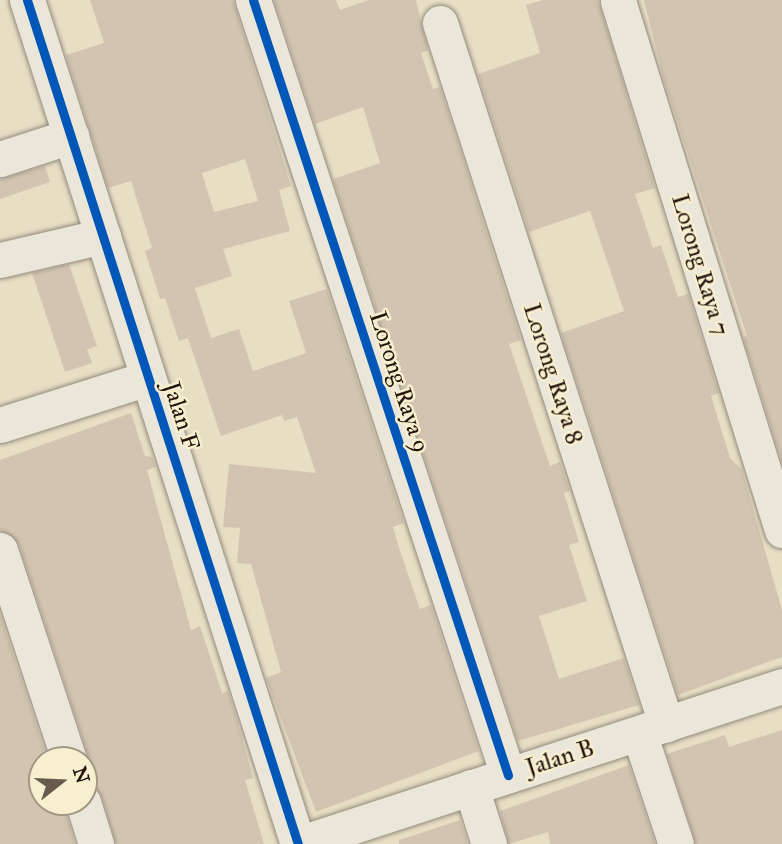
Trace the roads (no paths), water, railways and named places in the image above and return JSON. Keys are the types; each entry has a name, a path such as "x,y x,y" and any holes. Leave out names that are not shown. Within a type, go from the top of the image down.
{"street":[{"name":"Jalan F","path":"27,0 298,844"},
{"name":"Lorong Raya 9","path":"253,0 508,775"},
{"name":"Lorong Raya 7","path":"618,1 782,530"},
{"name":"Lorong Raya 8","path":"440,23 652,728 676,844"},
{"path":"0,159 71,136"},
{"path":"0,260 103,236"},
{"path":"0,425 148,378"},
{"path":"0,550 64,746"},
{"name":"Jalan B","path":"298,844 782,686"},
{"path":"471,787 489,844"},
{"path":"87,816 96,844"}]}
